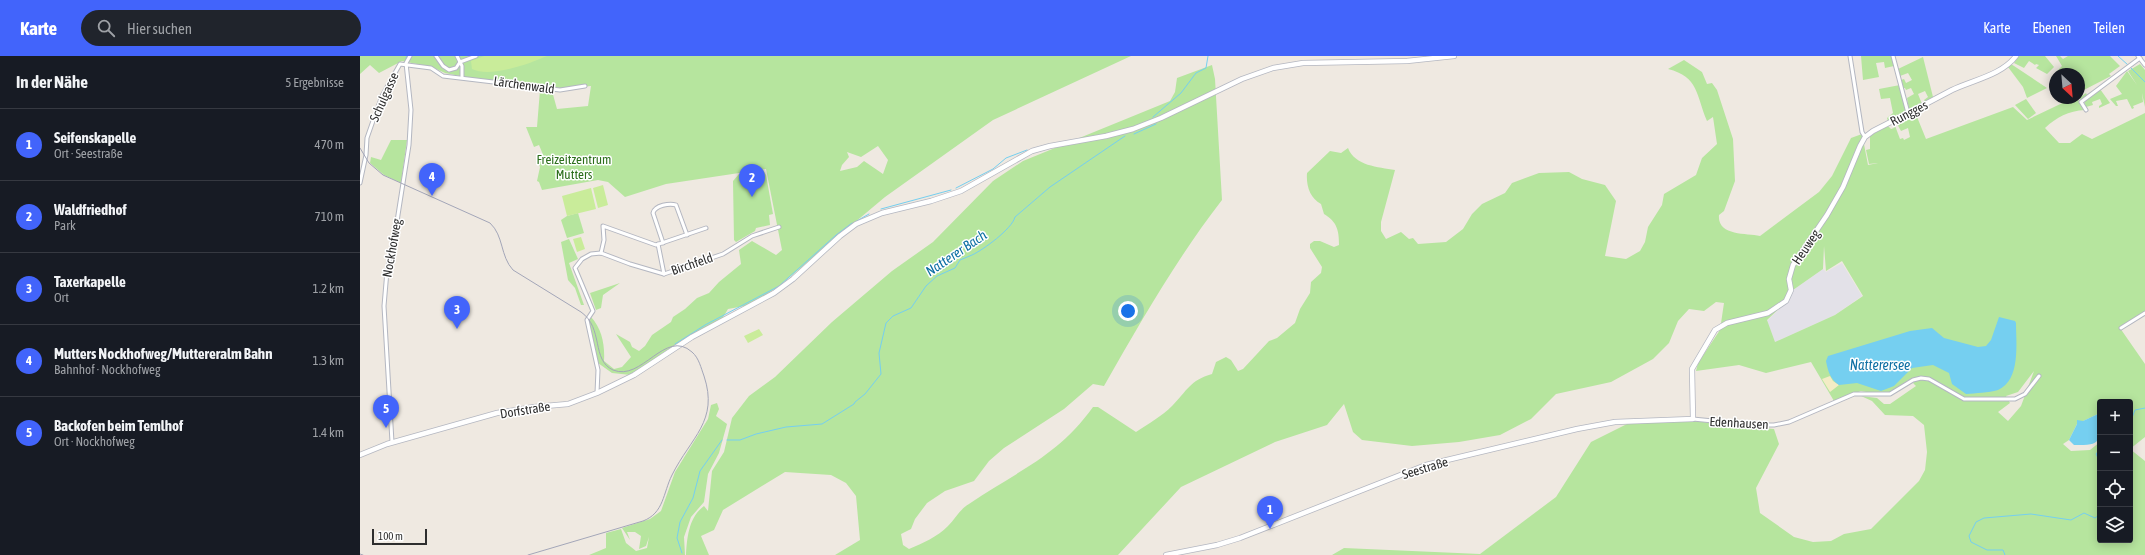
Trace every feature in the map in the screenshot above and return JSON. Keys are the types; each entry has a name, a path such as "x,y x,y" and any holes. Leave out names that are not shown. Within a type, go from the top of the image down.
{"main road":[{"name":"Dorfstraße","path":"360,455 392,442 504,412 568,404 597,393 634,375 681,344 780,289 840,236 861,221 882,213 931,201 956,193 1032,151 1057,144 1106,136 1133,129 1161,118 1242,79 1273,68 1303,63 1407,61 1454,56"},
{"name":"Rungges","path":"1865,137 1873,131 1953,90 1997,71 2011,63 2016,56"},
{"name":"Heuweg","path":"1693,419 1691,377 1696,361 1715,330 1738,320 1768,313 1786,301 1791,290 1789,279 1793,265 1827,215 1843,187 1865,137"},
{"name":"Seestraße","path":"1166,555 1234,540 1426,465 1545,436 1615,422 1693,419"}],"street":[{"path":"406,63 410,56"},
{"path":"436,56 443,66 449,70 456,68 460,62 476,56"},
{"path":"458,56 462,66 462,77"},
{"path":"1850,56 1862,132 1865,137"},
{"path":"1893,56 1908,113"},
{"path":"2086,110 2081,102 2132,64 2139,57 2145,65"},
{"name":"Lärchenwald","path":"406,63 431,68 443,76 462,77 560,90 585,86"},
{"name":"Schulgasse","path":"360,183 368,138 382,96 398,66 406,63"},
{"name":"Nockhofweg","path":"392,442 384,306 387,271 395,234 409,145 411,110 406,63"},
{"path":"663,243 653,213 657,207 672,204 676,205 687,235"},
{"path":"597,393 598,370 587,320 593,312 575,268 582,259 591,254 601,253 604,240 603,226 658,244 706,228"},
{"name":"Birchfeld","path":"601,253 630,264 664,274 723,254 752,236 779,227"},
{"path":"658,244 664,274"},
{"path":"2121,328 2145,313"},
{"name":"Edenhausen","path":"1693,419 1745,425 1774,425 1789,422 1860,393 1879,396 1890,394 1899,391 1913,380 1921,378 1929,379 1964,399 2015,399 2025,394 2039,376"}],"shaded area":[{"path":"1842,263 1862,296 1835,315 1775,342 1767,321 1784,304 1793,290 1823,269 1826,272"}],"green space":[{"name":"Freizeitzentrum Mutters","path":"360,56 1131,56 993,120 885,197 779,286 750,305 728,309 722,319 667,350 631,375 612,373 598,363 588,323 591,317 598,327 602,338 604,361 614,369 622,367 631,357 616,334 630,342 632,347 639,351 645,346 652,335 671,322 673,317 697,298 709,293 719,282 741,264 739,250 752,241 776,255 782,250 766,169 666,184 625,197 608,182 598,180 542,190 539,182 537,181 540,167 537,161 544,157 539,145 534,147 526,127 537,127 540,90 552,91 557,109 588,106 591,86 559,89 465,77 445,73 432,67 402,61 379,73 370,65 360,74","holes":["878,146 888,160 883,174 864,161 857,167 840,171 842,165 849,157 847,152 861,157"]},
{"path":"484,56 547,56 530,63 499,71 489,72 472,69 471,61"},
{"path":"1861,56 1892,56 1894,66 1885,68 1884,62 1876,63 1879,77 1863,80"},
{"path":"2019,56 2045,56 2054,67 2049,68 2049,72 2047,74 2036,68 2039,65 2035,65 2029,61 2024,68 2014,63"},
{"path":"2056,56 2060,56 2063,59 2068,56 2110,56 2120,66 2109,74 2111,76 2085,89 2085,68 2060,68 2062,66"},
{"path":"1923,57 1933,97 1925,102 1924,100 1928,97 1925,91 1918,94 1922,104 1909,110 1907,98 1914,94 1911,88 1906,90 1903,88 1901,80 1904,79 1906,83 1912,80 1908,73 1900,76 1898,69"},
{"path":"1684,60 1702,72 1707,84 1712,83 1717,90 1733,139 1735,181 1724,211 1719,215 1720,222 1727,230 1740,234 1760,236 1819,192 1832,176 1851,138 1862,134 1868,165 1878,163 1869,164 1866,150 1870,149 1870,136 1887,125 1891,129 1894,128 1892,124 1894,123 1900,139 1903,138 1904,140 1910,137 1908,128 1901,131 1896,122 1915,112 1926,139 2013,107 2027,120 2060,104 2081,104 2085,110 2063,115 2045,128 2059,143 2070,143 2082,134 2092,139 2145,113 2145,312 2120,328 2145,364 2145,437 2133,447 2133,399 2097,399 2097,414 2077,424 2069,440 2063,444 2071,451 2090,450 2097,444 2097,543 2133,543 2133,451 2145,461 2145,555 1332,555 1344,548 1480,554 1556,497 1591,442 1631,422 1693,421 1774,429 1779,444 1756,488 1760,513 1794,537 1813,542 1831,541 1844,534 1871,529 1919,481 1925,470 1927,452 1924,425 1913,416 1885,415 1872,401 1861,396 1877,398 1884,404 1890,404 1916,386 1913,383 1917,378 1896,391 1882,395 1861,391 1834,401 1811,362 1766,373 1739,365 1696,371 1698,363 1720,330 1724,303 1716,302 1704,311 1689,309 1678,321 1669,343 1653,359 1611,382 1556,394 1531,419 1500,435 1459,442 1412,446 1362,440 1353,432 1344,404 1327,425 1275,442 1181,487 1118,555 835,555 860,540 856,496 846,483 831,475 785,472 723,510 714,530 701,536 709,555 686,555 688,534 695,516 704,506 708,511 712,471 724,452 732,418 749,396 775,377 832,322 892,271 933,242 993,181 1023,161 1170,101 1175,92 1177,78 1212,65 1215,79 1222,200 1205,222 1174,268 1104,386 1093,384 1064,409 1004,448 989,461 974,481 945,491 927,503 915,519 911,529 901,534 903,545 909,549 935,537 948,526 966,506 1051,451 1065,439 1093,407 1098,407 1136,432 1168,410 1189,387 1199,379 1212,374 1216,362 1226,357 1231,360 1238,371 1243,369 1269,341 1277,338 1295,323 1300,309 1310,293 1311,282 1321,273 1322,267 1310,248 1310,244 1314,241 1320,241 1334,247 1339,245 1338,235 1334,223 1324,214 1321,204 1311,195 1307,182 1307,173 1330,151 1341,153 1348,148 1351,154 1361,162 1368,165 1395,170 1381,222 1381,231 1386,239 1401,232 1409,239 1413,238 1418,244 1446,242 1463,229 1472,214 1482,204 1505,193 1512,183 1539,173 1569,172 1582,179 1605,185 1616,201 1605,256 1626,259 1640,251 1645,242 1648,227 1662,205 1664,194 1696,175 1702,158 1717,144 1713,117 1707,121 1695,88 1686,77 1678,72 1668,69","holes":["1824,246 1826,271 1842,261 1863,296 1835,315 1775,342 1767,320 1784,304 1793,290 1823,269","2034,371 2021,406 2008,421 1998,412 2010,403 2006,396 2018,392"]},
{"path":"2011,64 2047,88 2027,98 2023,87 2008,67"},
{"path":"2140,64 2145,70 2145,107 2142,93 2143,102 2133,106 2134,108 2132,109 2127,99 2116,101 2118,106 2116,106 2110,99 2122,94 2116,86 2127,71 2137,85 2128,71"},
{"path":"1900,85 1907,112 1900,116 1896,114 1898,117 1888,121 1887,118 1893,113 1890,98 1881,99 1879,89"},
{"path":"2100,89 2110,103 2099,108 2102,104 2100,99 2092,102 2093,105 2086,107 2085,100"},
{"path":"2026,99 2036,113 2028,119 2015,105"},
{"path":"391,140 407,140 401,183 384,175 370,163 371,157 381,160"},
{"path":"763,170 766,175 773,214 769,215 770,225 756,228 755,231 736,242 734,240 733,181 739,174"},
{"path":"603,185 608,205 598,208 593,188"},
{"path":"591,188 596,209 567,216 562,196"},
{"path":"578,213 584,233 567,238 561,220 567,216"},
{"path":"581,237 585,249 577,252 573,239"},
{"path":"569,239 578,259 569,263 584,305 581,305 575,288 568,280 561,242"},
{"path":"620,283 603,295 601,308 596,310 590,293"},
{"path":"759,329 763,335 748,343 744,336"},
{"path":"717,403 719,409 716,416 727,424 719,453 708,474 704,502 691,517 684,537 685,555 589,555 606,548 606,533 621,529 626,543 636,551 647,548 649,537 646,546 639,549 641,536 635,532 627,532 630,540 622,528 650,519 661,511 675,472 708,419 711,405"}],"sand":[{"path":"1830,376 1833,381 1839,385 1830,392 1822,379"}],"water":[{"name":"Natterersee","path":"1999,317 2015,321 2016,323 2016,360 2011,378 1998,390 1966,394 1952,384 1949,373 1933,365 1912,368 1894,386 1881,391 1857,383 1839,385 1831,377 1826,361 1828,356 1910,331 1932,328 1944,338 1978,347 1986,346 1991,340"},
{"path":"2097,414 2097,441 2091,444 2074,445 2069,440 2077,424 2077,420 2083,421"}],"waterway":[{"name":"Natterer Bach","path":"1153,117 1181,93 1196,73 1206,68 1208,56"},
{"path":"2118,56 2128,65"},
{"path":"2130,67 2145,82"},
{"name":"Natterer Bach","path":"1134,134 1156,124"},
{"name":"Natterer Bach","path":"727,440 740,440 756,434 786,427 822,424 854,404 865,394 881,374 879,353 886,323 893,316 911,308 926,286 937,276 955,268 960,260 990,244 1009,227 1015,217 1050,187 1125,136"},
{"path":"956,188 993,169 1006,158 1027,150"},
{"path":"881,209 951,190"},
{"path":"855,222 869,214"},
{"path":"675,344 705,325 779,286 836,235 852,223"},
{"path":"2133,415 2135,410 2145,408"},
{"name":"Natterer Bach","path":"682,553 677,538 680,522 693,498 700,471 722,440"},
{"path":"2005,555 2003,550 1987,550 1971,542 1969,536 1976,522 1984,518 2031,514 2071,520 2084,513 2095,518 2097,516"}],"tram line":[{"path":"360,148 369,163 383,175 490,223 498,234 506,259 513,270 581,312 588,319 593,326 602,359 606,365 613,370 624,372 634,369 663,350 672,346 682,346 692,352 700,363 708,392 708,405 705,417 701,428 672,475 662,502 655,513 643,521 528,555"}],"place":[{"name":"Mutters Nockhofweg/Muttereralm Bahn","path":"432,196"},
{"name":"Waldfriedhof","path":"752,197"},
{"name":"Taxerkapelle","path":"457,329"},
{"name":"Backofen beim Temlhof","path":"386,428"},
{"name":"Seifenskapelle","path":"1270,529"}]}
